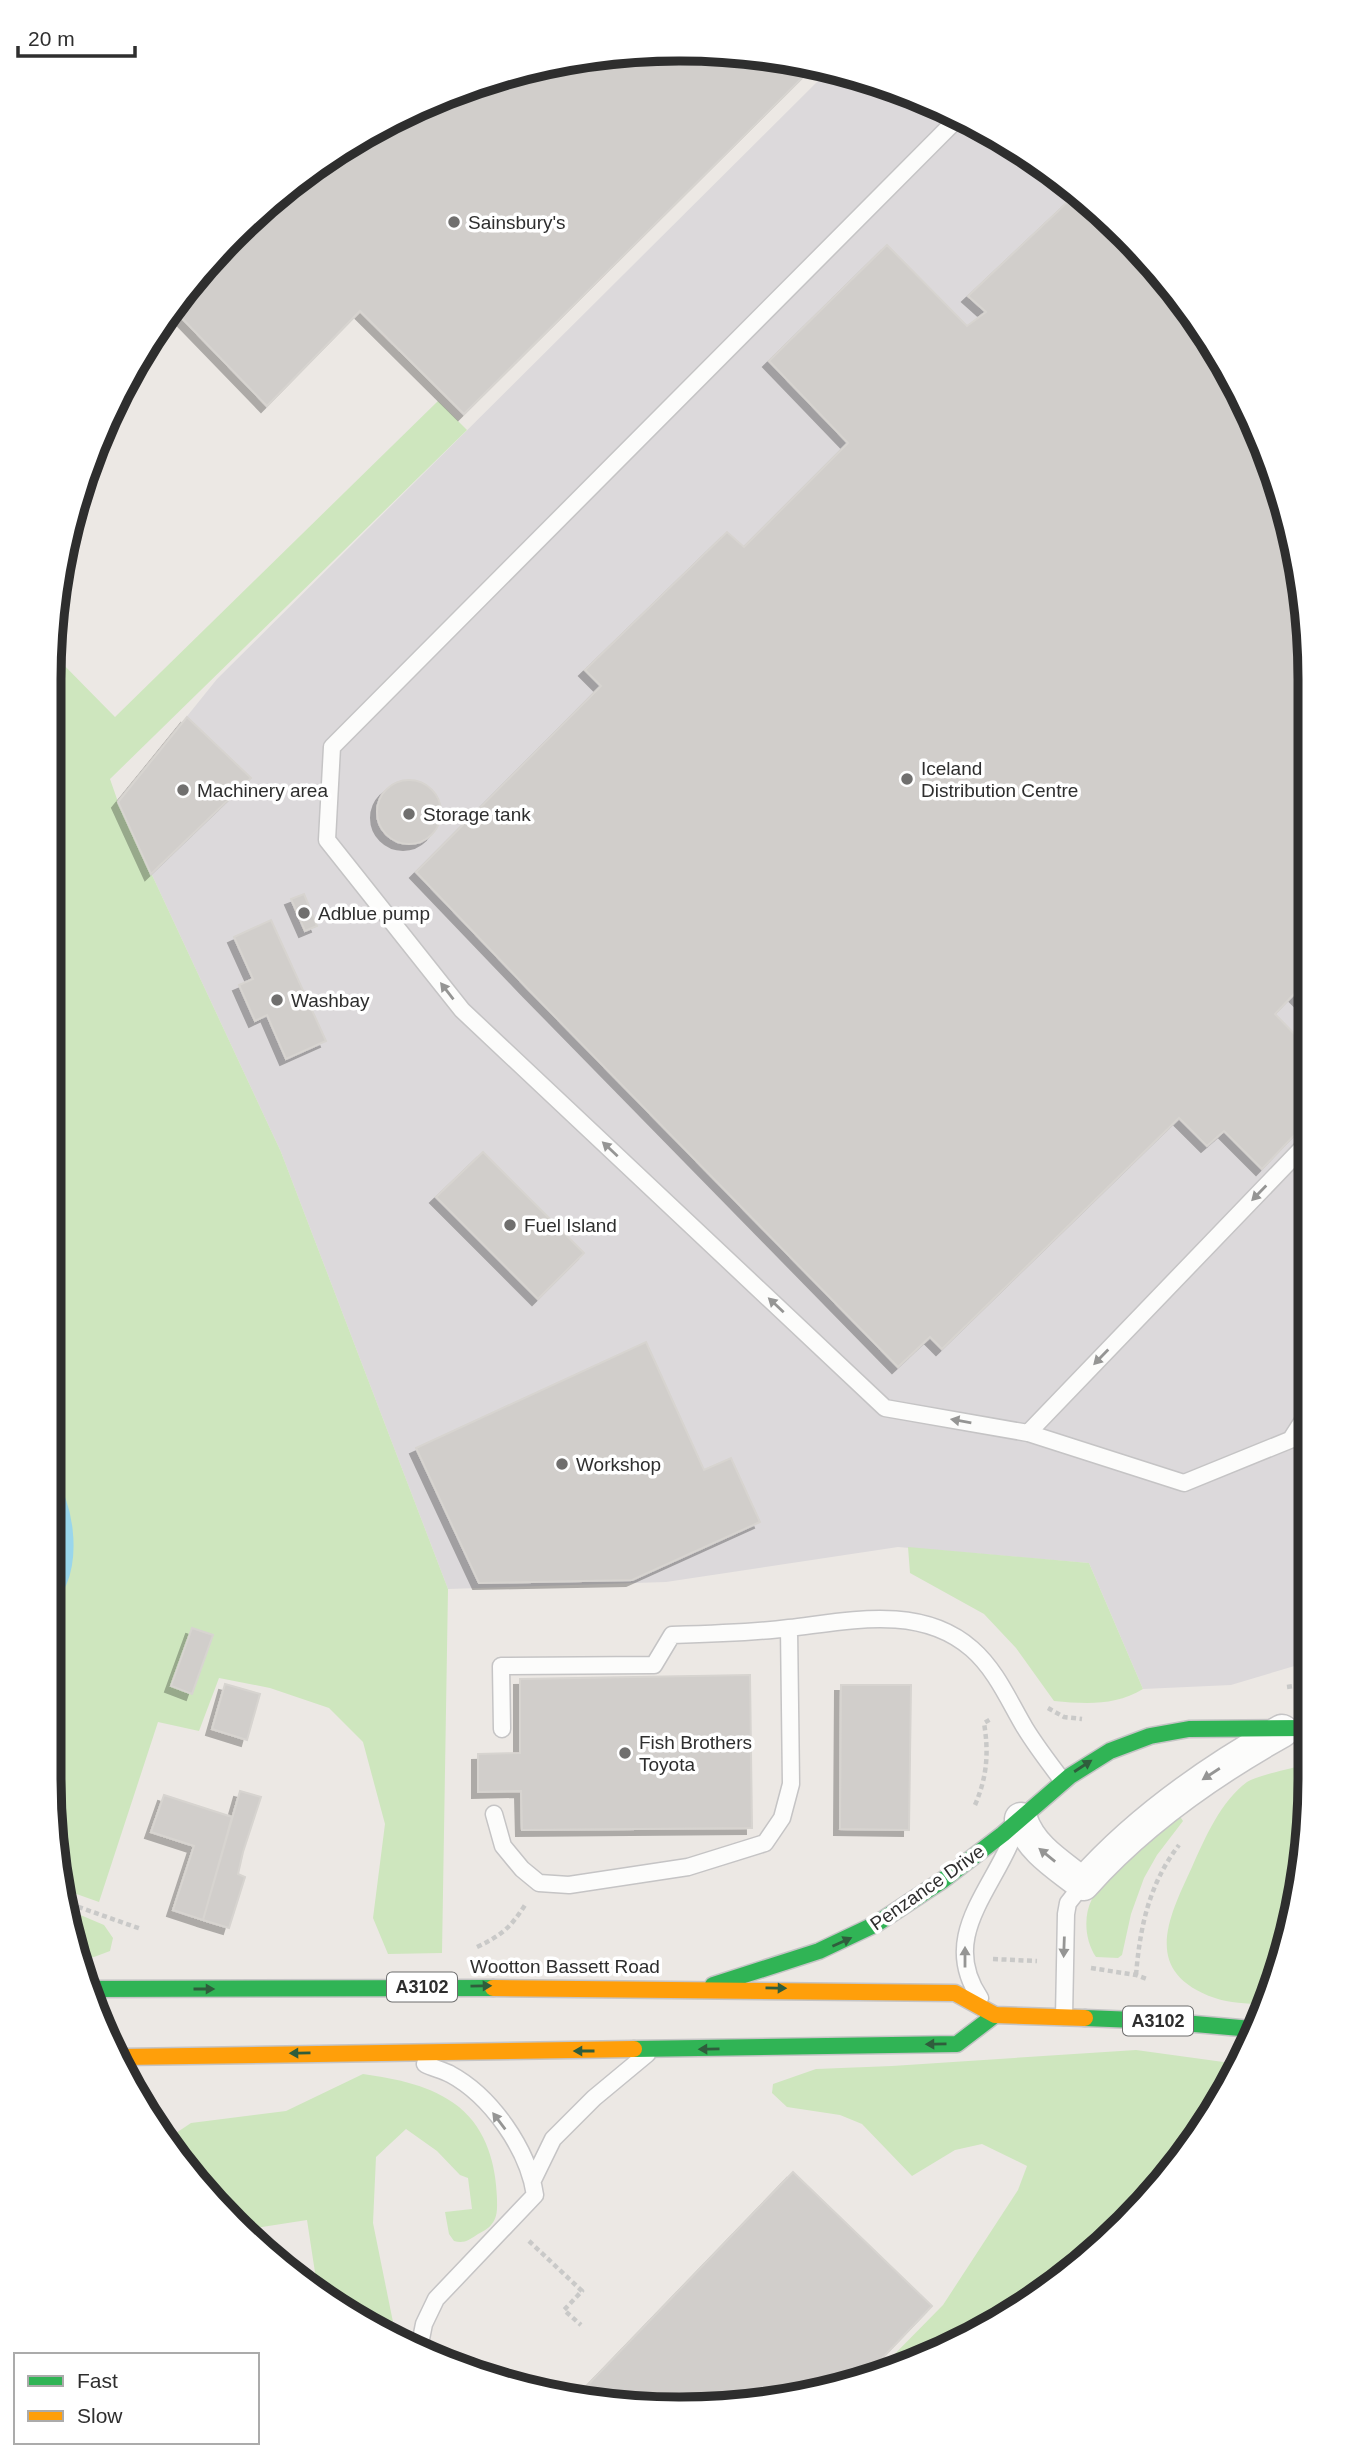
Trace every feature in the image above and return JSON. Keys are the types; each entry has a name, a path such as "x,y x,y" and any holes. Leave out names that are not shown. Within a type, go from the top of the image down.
{"main road":[{"name":"Penzance Drive","path":"708,1987 806,1956 870,1928 913,1902 1021,1819 1062,1780 1106,1752 1141,1739 1177,1731 1229,1727 1295,1729"},
{"name":"Wootton Bassett Road","path":"98,1989 708,1987 955,1993 995,2015 1160,2021 1245,2028"},
{"path":"129,2059 368,2052 957,2044 995,2015"}],"street":[{"name":"Penzance Drive","path":"1083,1884 1097,1868 1190,1787 1295,1729"},
{"path":"1021,1819 1024,1829 1038,1848 1083,1884"}],"lane":[{"path":"952,124 332,747 327,840 462,1010 885,1408 1028,1433 1184,1483 1298,1436"},
{"path":"1028,1433 1298,1152"},
{"path":"1291,1439 1298,1428"},
{"path":"502,1729 501,1666 654,1665 672,1635 726,1634 873,1617 925,1624 947,1632 972,1649 995,1675 1026,1730 1062,1780"},
{"path":"494,1814 503,1846 522,1869 539,1883 569,1885 688,1867 765,1843 782,1818 791,1784 789,1628"},
{"name":"Penzance Drive","path":"963,1956 967,1930 973,1914 1004,1858 1021,1819"},
{"name":"Penzance Drive","path":"1064,2017 1066,1914 1068,1903 1083,1884"},
{"path":"963,1956 970,1982 995,2015"},
{"path":"533,2180 553,2139 594,2098 652,2050"},
{"path":"368,2052 412,2060 449,2074 467,2085 505,2127 533,2180 535,2195 436,2298 421,2340"}],"path":[{"path":"974,1808 982,1789 988,1755 984,1723 1029,1698 1064,1717 1093,1721"},
{"path":"963,1956 1063,1964 1136,1975 1139,1939 1146,1908 1162,1872 1186,1836"},
{"path":"475,1948 511,1926 539,1883"},
{"path":"74,1905 141,1929"},
{"path":"509,2222 582,2291 564,2309 581,2325"}],"shaded area":[{"path":"821,78 916,108 989,144 1056,189 1117,242 1170,303 1194,336 1234,406 1251,443 1277,519 1292,599 1298,680 1298,1665 1231,1685 1143,1689 1089,1563 898,1547 666,1582 448,1589 281,1152 118,802 217,679"}],"green space":[{"path":"438,401 467,430 110,779 118,802 281,1152 448,1589 442,1953 388,1954 373,1918 385,1824 363,1742 329,1708 270,1688 219,1678 199,1731 158,1722 99,1902 72,1892 61,1779 62,663 115,717"},
{"path":"908,1547 1089,1563 1143,1689 1111,1701 1054,1701 1016,1648 984,1614 910,1573"},
{"path":"1298,1767 1296,1819 1286,1899 1277,1939 1255,2004 1215,1998 1192,1987 1177,1974 1169,1959 1167,1942 1175,1906 1208,1832 1229,1799 1247,1782"},
{"path":"1179,1815 1183,1821 1157,1855 1144,1878 1131,1914 1122,1955 1118,1958 1096,1957 1089,1944 1086,1928 1092,1899 1119,1866"},
{"path":"76,1913 104,1925 113,1938 110,1951 88,1958"},
{"path":"1136,2050 1228,2063 1194,2122 1170,2155 1125,2208 1058,2268 989,2314 916,2350 889,2360 943,2305 1018,2190 1027,2166 982,2144 955,2150 912,2176 862,2124 840,2115 787,2107 772,2093 773,2084 816,2069"},
{"path":"363,2074 401,2081 437,2093 469,2116 483,2137 492,2161 496,2186 496,2216 487,2229 461,2242 454,2241 449,2234 445,2212 472,2209 468,2178 460,2175 437,2151 406,2129 376,2157 373,2223 394,2327 316,2278 307,2220 255,2228 215,2186 174,2134 191,2123 286,2111"}],"building":[{"name":"Sainsbury's","path":"680,61 760,67 806,74 464,414 360,311 267,406 180,316 242,242 303,189 370,144 443,108 519,82 559,73"},
{"name":"Iceland Distribution Centre","path":"1069,200 1117,242 1170,303 1215,370 1251,443 1277,519 1286,559 1296,639 1298,998 1294,994 1275,1014 1298,1038 1298,1131 1262,1169 1224,1131 1207,1146 1179,1118 942,1349 930,1337 898,1367 416,872 601,686 585,670 727,532 744,547 848,443 769,361 887,245 967,326 986,312 968,296"},
{"name":"Machinery area","path":"187,717 251,778 151,874 118,802"},
{"name":"Storage tank","path":"409,780 421,782 432,789 439,800 439,824 432,835 421,842 409,844 397,842 386,835 379,824 377,812 379,800 386,789 397,782"},
{"name":"Adblue pump","path":"304,894 317,926 305,931 291,899"},
{"name":"Washbay","path":"271,920 326,1041 286,1059 267,1015 255,1021 239,985 253,979 234,937"},
{"name":"Fuel Island","path":"483,1152 584,1253 538,1299 436,1197"},
{"name":"Workshop","path":"646,1342 704,1470 731,1458 760,1522 632,1580 479,1583 416,1448"},
{"path":"192,1628 213,1635 192,1694 171,1686"},
{"name":"Fish Brothers Toyota","path":"750,1675 752,1828 522,1830 521,1791 478,1792 478,1754 520,1753 520,1679"},
{"path":"225,1684 260,1694 247,1740 212,1729"},
{"path":"841,1685 911,1685 909,1830 840,1829"},
{"path":"240,1791 261,1797 243,1852 238,1874 245,1877 229,1928 203,1920"},
{"path":"164,1795 232,1817 203,1920 173,1910 194,1846 151,1832"},
{"path":"793,2172 932,2306 876,2365 840,2376 760,2391 680,2397 584,2389"}],"waterway":[{"path":"61,1503 67,1530 67,1557 61,1582"}],"traffic: fast":[{"path":"713,1985 819,1951 876,1924 943,1880 1003,1834 1070,1776 1110,1751 1150,1736 1189,1729 1298,1728"},
{"path":"98,1989 493,1988"},
{"path":"634,2049 957,2044 995,2015"},
{"path":"1085,2018 1245,2028"}],"traffic: slow":[{"path":"493,1988 955,1993 995,2015 1085,2018"},
{"path":"128,2057 634,2049"}],"place":[{"name":"Sainsbury's","path":"454,222"},
{"name":"Iceland Distribution Centre","path":"907,779"},
{"name":"Machinery area","path":"183,790"},
{"name":"Storage tank","path":"409,814"},
{"name":"Adblue pump","path":"304,913"},
{"name":"Washbay","path":"277,1000"},
{"name":"Fuel Island","path":"510,1225"},
{"name":"Workshop","path":"562,1464"},
{"name":"Fish Brothers Toyota","path":"625,1753"}]}
